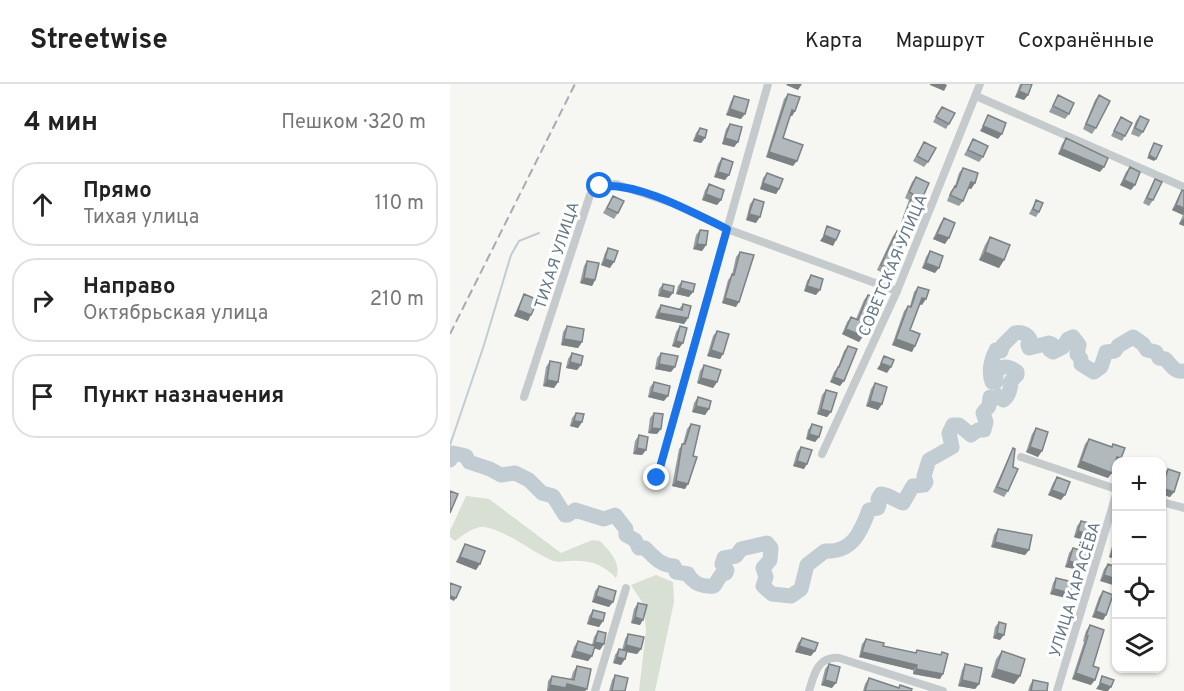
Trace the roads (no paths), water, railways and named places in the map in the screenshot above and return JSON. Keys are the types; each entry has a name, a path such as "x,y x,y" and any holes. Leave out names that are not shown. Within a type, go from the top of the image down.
{"street":[{"path":"657,478 768,84"},
{"name":"СОВЕТСКАЯ УЛИЦА","path":"822,454 897,291 980,84"},
{"path":"976,96 1184,187"},
{"name":"ТИХАЯ УЛИЦА","path":"524,397 590,195 600,186 616,184 672,203 727,229 897,291"},
{"path":"1021,457 1112,488"},
{"path":"1166,503 1184,508"},
{"name":"УЛИЦА КАРАСЁВА","path":"1057,691 1112,508"},
{"path":"595,691 626,588"},
{"path":"809,691 816,669 831,657 943,691"}],"waterway":[{"path":"450,445 484,345 511,255 519,241 539,233"},
{"path":"450,460 453,453 466,456 469,462 501,475 515,473 529,480 542,493 553,496 565,515 575,510 604,519 615,515 626,529 626,535 635,540 639,548 645,548 658,560 674,566 676,572 688,574 693,580 703,585 714,586 721,575 726,573 727,570 722,564 724,558 736,556 741,549 767,543 771,548 770,560 763,568 766,577 763,586 772,594 791,596 801,589 807,565 825,551 834,551 849,545 859,533 869,510 878,508 878,499 881,494 903,503 913,486 924,485 929,460 952,447 949,433 953,425 959,425 971,435 978,430 984,430 986,422 983,413 989,406 990,397 993,399 998,396 1005,399 1011,381 1017,375 1014,370 1004,367 996,372 996,382 992,382 990,373 991,361 996,350 1001,351 1003,345 1015,333 1027,336 1031,343 1028,345 1029,348 1049,343 1052,344 1050,350 1053,352 1063,347 1068,339 1073,337 1079,345 1077,354 1081,359 1081,364 1094,372 1101,367 1106,352 1115,351 1118,346 1133,337 1147,350 1156,352 1159,358 1165,359 1175,369 1184,371"}],"railway":[{"path":"450,334 575,84"}]}
